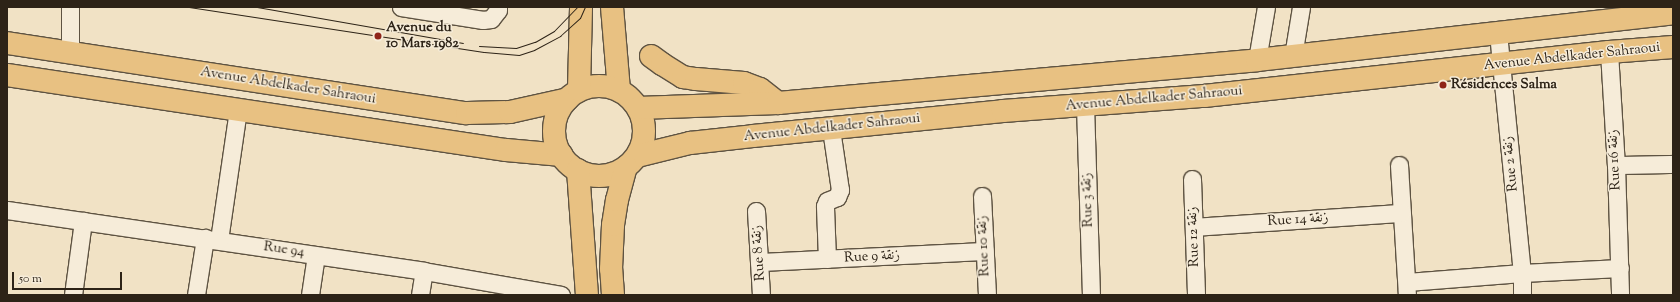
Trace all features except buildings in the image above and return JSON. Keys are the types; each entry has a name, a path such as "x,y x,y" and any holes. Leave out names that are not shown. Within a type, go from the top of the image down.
{"main road":[{"path":"574,94 581,7"},
{"path":"612,7 619,90"},
{"name":"Avenue Abdelkader Sahraoui","path":"638,108 778,103 1257,60 1673,12"},
{"name":"Avenue Abdelkader Sahraoui","path":"7,43 70,54 467,113 510,112 574,94"},
{"name":"Avenue Abdelkader Sahraoui","path":"631,161 690,143 1003,111 1204,96 1609,52 1673,47"},
{"path":"651,56 683,77 696,80 748,84 760,89 778,103"},
{"path":"7,75 506,150 562,155"},
{"path":"613,295 611,270 613,225 617,200 631,161 642,144 644,132 643,120 633,101 619,90 606,86 592,86 574,94 558,112 555,124 555,140 562,155 569,164 589,175 602,176 615,173 631,161"},
{"path":"578,170 587,295"}],"street":[{"path":"70,7 70,54"},
{"path":"401,7 483,20 491,19 498,10 498,7"},
{"path":"1257,60 1266,7"},
{"path":"1293,56 1301,7"},
{"name":"Rue 2 زنقة","path":"1498,33 1522,273 1522,295"},
{"name":"Rue 16 زنقة","path":"1609,52 1616,165 1620,295"},
{"name":"Rue 3 زنقة","path":"1085,105 1091,295"},
{"path":"196,295 212,239 238,110"},
{"path":"827,259 825,206 827,201 837,197 840,190 831,129"},
{"path":"1616,165 1673,164"},
{"path":"1399,165 1407,289 1522,273 1620,268"},
{"name":"Rue 12 زنقة","path":"1192,179 1196,295"},
{"name":"Rue 10 زنقة","path":"982,196 986,295"},
{"name":"Rue 94","path":"7,210 424,271 556,294"},
{"name":"Rue 8 زنقة","path":"756,211 761,295"},
{"name":"Rue 14 زنقة","path":"1194,227 1402,213"},
{"path":"73,295 83,221"},
{"name":"Rue 9 زنقة","path":"759,262 985,251"},
{"path":"310,295 316,255"},
{"path":"420,295 424,271"}],"tram line":[{"path":"189,7 484,52 519,55 534,50 560,36 580,18 585,7"},
{"path":"257,7 463,43"},
{"path":"479,46 516,48 535,42 554,31 577,7"}],"place":[{"name":"Avenue du 10 Mars 1982","path":"378,36"},
{"name":"Résidences Salma","path":"1443,85"}]}
